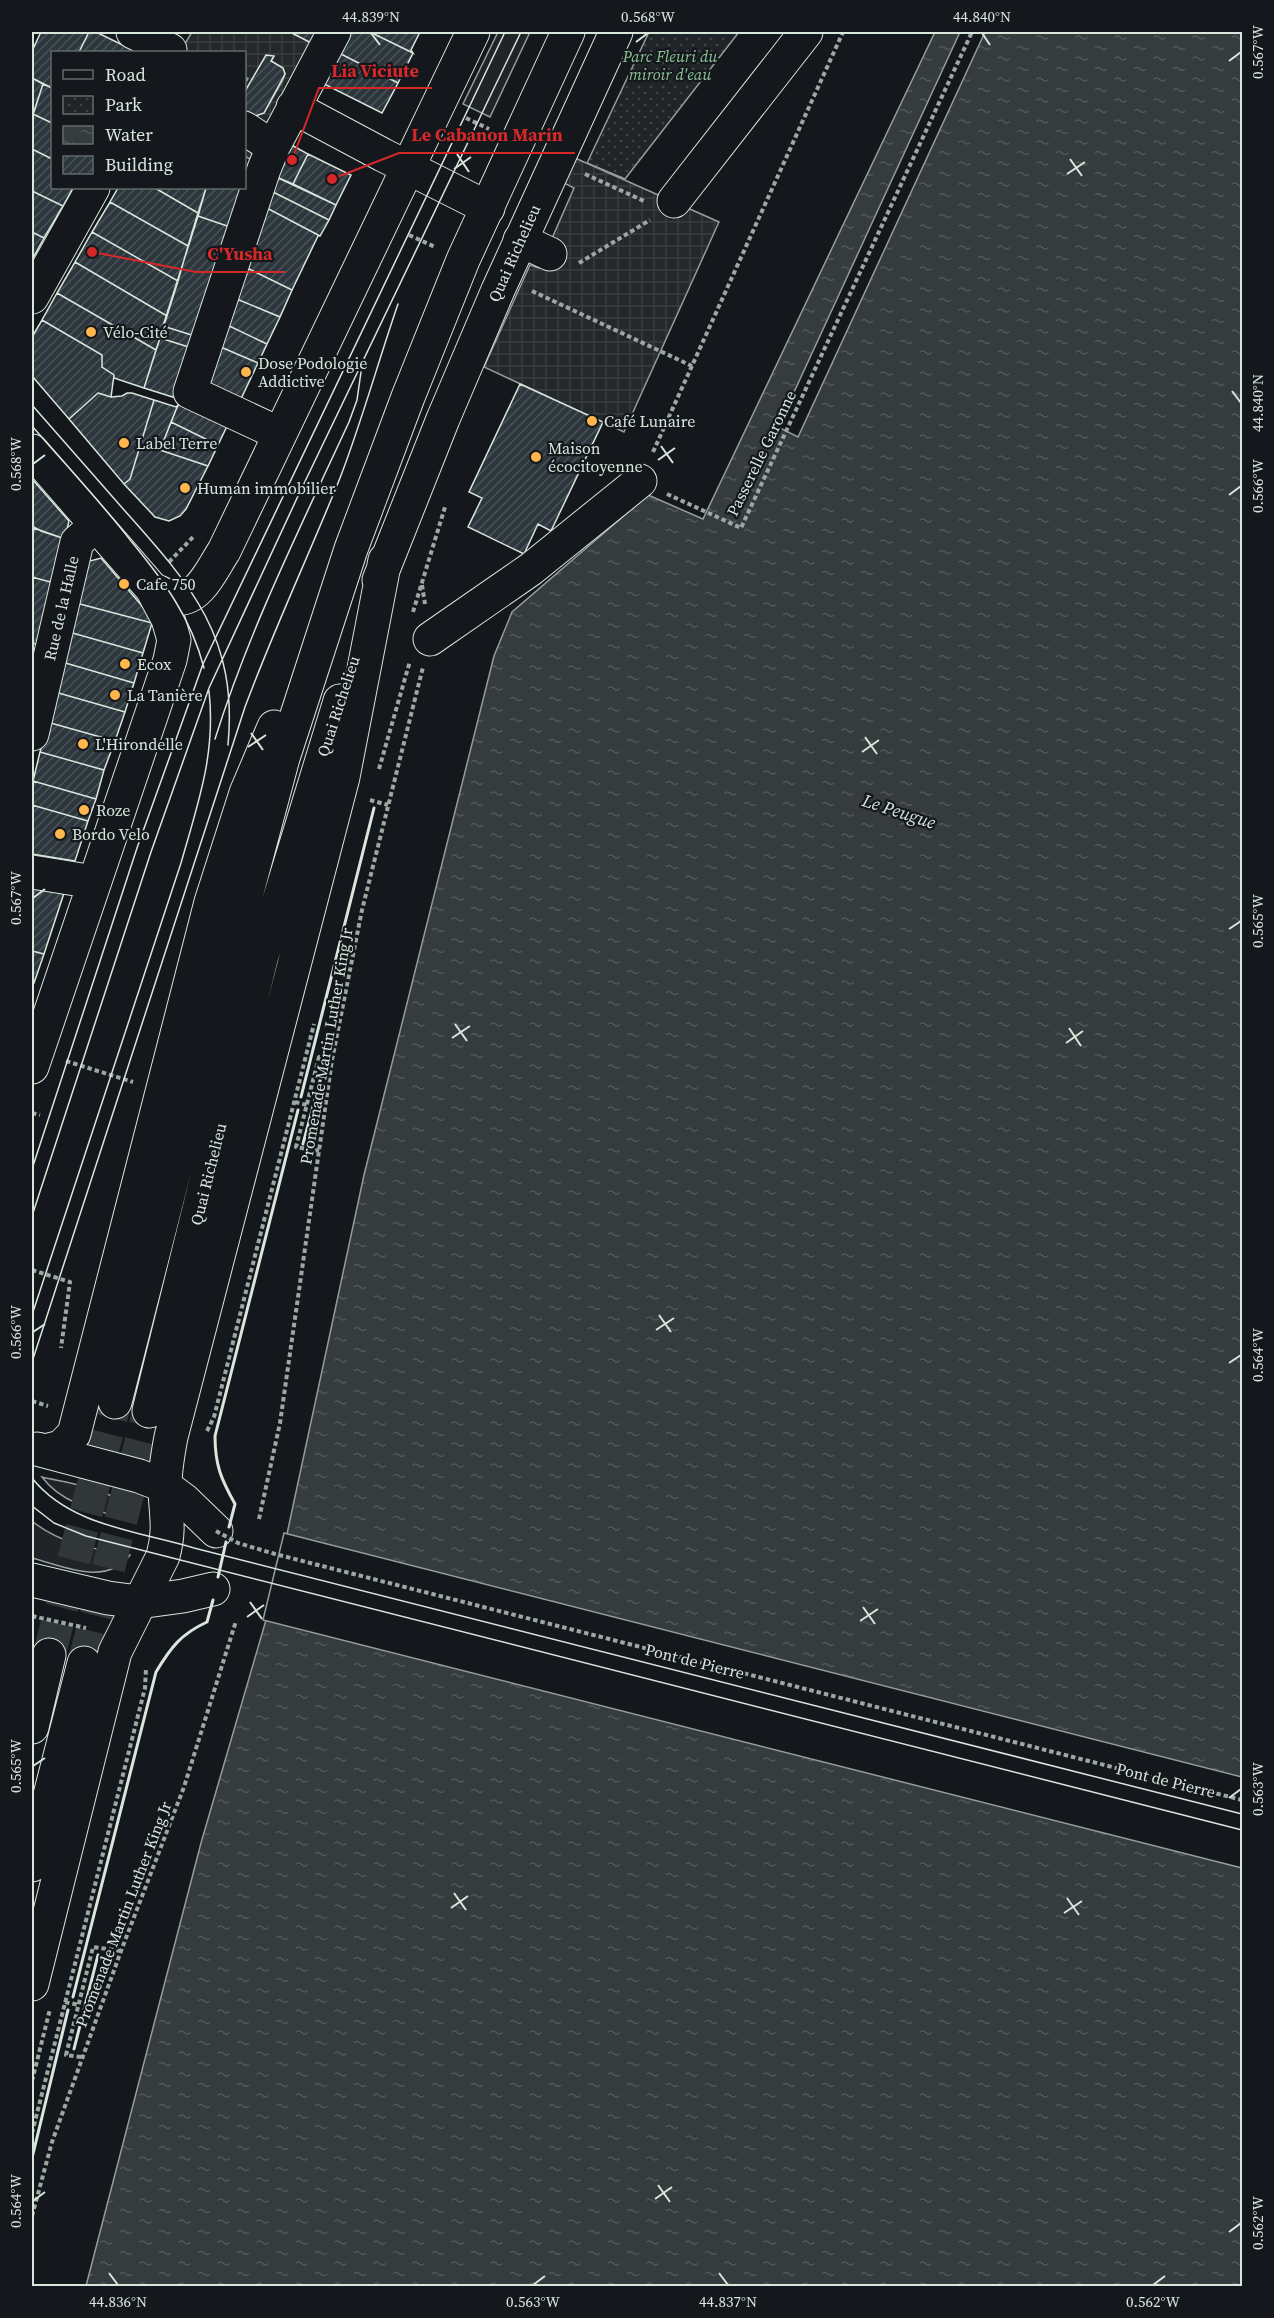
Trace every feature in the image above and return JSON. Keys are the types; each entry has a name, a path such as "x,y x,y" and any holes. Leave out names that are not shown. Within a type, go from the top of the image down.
{"main road":[{"path":"132,32 173,44"},
{"path":"280,434 190,392 273,147 334,32"},
{"path":"152,589 175,598 185,597 200,587 224,551 473,32"},
{"name":"Quai Richelieu","path":"115,1402 283,758 351,549 416,376 463,260 568,32"},
{"name":"Quai Richelieu","path":"149,1411 261,959 318,767 385,560 520,240 616,32"},
{"path":"669,206 806,32"},
{"path":"293,107 406,168 488,208"},
{"path":"246,129 273,147"},
{"path":"32,297 92,189"},
{"path":"520,240 562,260"},
{"path":"32,451 152,589 168,619 174,640 170,660 94,882 45,1063"},
{"path":"430,639 531,569 640,481"},
{"name":"Rue de la Halle","path":"32,734 77,542 96,525"},
{"path":"38,1449 61,1447 74,1434 211,903 246,793 351,549"},
{"path":"32,1984 115,1652 163,1556 167,1540 169,1521 165,1486 171,1437 343,777 385,560"},
{"path":"32,872 94,882"},
{"path":"38,1449 139,1476 165,1486 185,1501 216,1531"},
{"path":"32,1580 108,1598 139,1602 213,1589"},
{"path":"32,1727 49,1655"},
{"path":"32,1865 84,1663"}],"path":[{"path":"640,481 843,32"},
{"name":"Passerelle Garonne","path":"640,481 741,528 972,32"},
{"path":"246,79 251,82"},
{"path":"577,170 669,206"},
{"path":"562,260 669,206"},
{"path":"543,285 532,292 692,366"},
{"name":"Promenade Martin Luther King Jr","path":"259,1519 280,1423 332,1060 362,910 430,639 422,581"},
{"path":"377,778 411,659 430,639"},
{"path":"368,812 374,789"},
{"path":"370,800 388,805"},
{"path":"205,1436 214,1417 315,1020"},
{"path":"318,1151 296,1148 319,1058 332,1060"},
{"path":"45,1063 133,1082"},
{"path":"295,1102 307,1105"},
{"path":"32,1113 40,1115"},
{"path":"32,1270 70,1282 61,1350"},
{"name":"Pont de Pierre","path":"216,1531 238,1543 286,1557 1242,1800"},
{"name":"Promenade Martin Luther King Jr","path":"32,2216 52,2142 81,2057 184,1787 236,1621"},
{"path":"32,2133 145,1688 146,1660"},
{"path":"81,2057 66,2055 93,1947 121,1951"},
{"path":"65,2002 79,2004"}],"green space":[{"path":"498,32 530,32 490,117 463,104"},
{"name":"Parc Fleuri du miroir d'eau","path":"649,32 739,32 625,179 587,163"},
{"path":"42,1477 109,1495 130,1510 135,1521 97,1511 72,1501 51,1487"},
{"path":"32,1521 66,1540 91,1548 130,1555 120,1565 97,1572 70,1569 32,1558"}],"shaded area":[{"path":"192,32 290,32 315,44 253,161 246,157 246,112 255,116 264,113 283,80 285,74 283,68 271,61 274,56 246,92 246,51 181,51"},
{"path":"575,158 719,222 624,432 484,367 530,265 539,268 574,188 564,183"}],"water":[{"name":"Le Peugue","path":"935,32 1242,32 1242,2286 86,2286 201,1843 266,1620 287,1534 364,1175 494,656 512,612 648,495 703,519"}],"pier":[{"path":"960,32 985,32 798,437 778,427"},
{"path":"284,1533 1242,1777 1242,1868 263,1620"}],"building":[{"path":"41,32 89,32 80,51 51,51 51,88 32,78 32,51"},
{"path":"89,32 96,32 135,51 80,51"},
{"path":"290,32 324,32 315,45"},
{"path":"347,32 370,32 413,53 398,83 337,52"},
{"path":"370,32 420,32 411,50 413,53"},
{"path":"337,52 398,83 382,113 322,83"},
{"path":"266,55 274,56 271,61 283,68 285,74 264,113 255,116 246,112 246,90"},
{"path":"32,78 43,84 32,118"},
{"path":"43,84 51,88 51,123 33,114"},
{"path":"33,114 51,123 51,158 32,149"},
{"path":"286,142 308,154 293,184 274,176"},
{"path":"32,149 51,158 51,189 72,189 63,206 32,191"},
{"path":"308,154 351,175 336,205 293,184"},
{"path":"274,176 336,205 329,220 269,190"},
{"path":"117,189 157,189 198,213 188,246 110,202"},
{"path":"157,189 206,189 198,213"},
{"path":"206,189 245,190 233,228 198,216"},
{"path":"269,190 329,220 320,236 263,206"},
{"path":"32,191 63,206 44,238 32,232"},
{"path":"110,202 188,246 178,281 92,232"},
{"path":"263,206 320,236 292,290 243,266"},
{"path":"198,216 233,228 198,337 163,326"},
{"path":"32,232 44,238 32,260"},
{"path":"92,232 178,281 167,316 75,262"},
{"path":"75,262 167,316 156,350 57,293"},
{"path":"243,266 292,290 280,317 232,297"},
{"path":"57,293 156,350 144,388 114,378 114,375 102,367 102,355 42,320"},
{"path":"232,297 280,317 267,344 223,323"},
{"path":"42,320 102,355 102,367 114,375 111,397 98,393 69,419 32,376 32,337"},
{"path":"223,323 267,344 258,363 216,345"},
{"path":"163,326 198,337 195,349 160,338"},
{"path":"160,338 195,349 179,399 144,388"},
{"path":"216,345 258,363 239,403 201,386"},
{"name":"Maison écocitoyenne","path":"520,384 603,422 551,531 538,524 524,554 468,527 482,498 469,492"},
{"path":"98,393 111,397 132,393 154,400 130,479 124,484 69,419"},
{"path":"154,400 176,407 178,405 160,450 208,466 186,509 180,516 169,521 155,517 124,484 130,479"},
{"path":"178,405 229,422 218,445 171,422"},
{"path":"171,422 218,445 208,466 160,450"},
{"path":"32,479 69,521 65,539 32,526"},
{"path":"34,528 65,539 54,583 32,577"},
{"path":"101,558 148,613 152,623 76,603 86,562"},
{"path":"32,577 54,583 40,645 32,643"},
{"path":"76,603 152,623 143,653 69,632"},
{"path":"69,632 143,653 134,683 62,662"},
{"path":"62,662 134,683 125,712 55,692"},
{"path":"55,692 125,712 115,741 47,722"},
{"path":"47,722 115,741 104,770 40,752"},
{"path":"40,752 104,770 96,799 33,781"},
{"path":"33,781 96,799 88,821 32,805"},
{"path":"32,805 88,821 75,861 32,854"},
{"path":"32,888 64,893 44,954 32,951"},
{"path":"32,951 44,954 34,983 32,982"}],"tunnel":[{"path":"49,1655 115,1402"},
{"path":"84,1663 149,1411"}],"tram line":[{"path":"32,1169 137,848 203,664 505,32"},
{"path":"32,1216 151,852 209,688 298,496 521,32"},
{"path":"32,1362 245,707 340,478 398,304"},
{"path":"215,739 260,618 349,422 357,400 361,372"},
{"path":"32,405 171,564 205,616 226,674 229,707 228,745"},
{"path":"32,426 107,512 165,585 192,632 204,668"},
{"path":"32,1315 194,820 208,757 211,714 209,691"},
{"path":"32,1478 65,1507 106,1525 1242,1814"},
{"path":"32,1506 54,1523 86,1536 1242,1830"}],"wall":[{"path":"301,1097 374,808"},
{"path":"303,1144 324,1066"},
{"path":"229,1527 235,1504 220,1471 215,1436 298,1110"},
{"path":"218,1577 226,1542"},
{"path":"73,1997 156,1672 177,1642 190,1631 207,1622 213,1600"},
{"path":"74,2049 98,1955"},
{"path":"32,2158 68,2010"}],"place":[{"name":"Lia Viciute","path":"292,160"},
{"name":"Le Cabanon Marin","path":"332,179"},
{"name":"C'Yusha","path":"92,252"},
{"name":"Vélo-Cité","path":"91,332"},
{"name":"Dose Podologie Addictive","path":"246,372"},
{"name":"Café Lunaire","path":"592,421"},
{"name":"Label Terre","path":"124,443"},
{"name":"Maison écocitoyenne","path":"536,457"},
{"name":"Human immobilier","path":"185,488"},
{"name":"Cafe 750","path":"124,584"},
{"name":"Ecox","path":"125,664"},
{"name":"La Tanière","path":"115,695"},
{"name":"L'Hirondelle","path":"83,744"},
{"name":"Roze","path":"84,810"},
{"name":"Bordo Velo","path":"60,834"}]}
